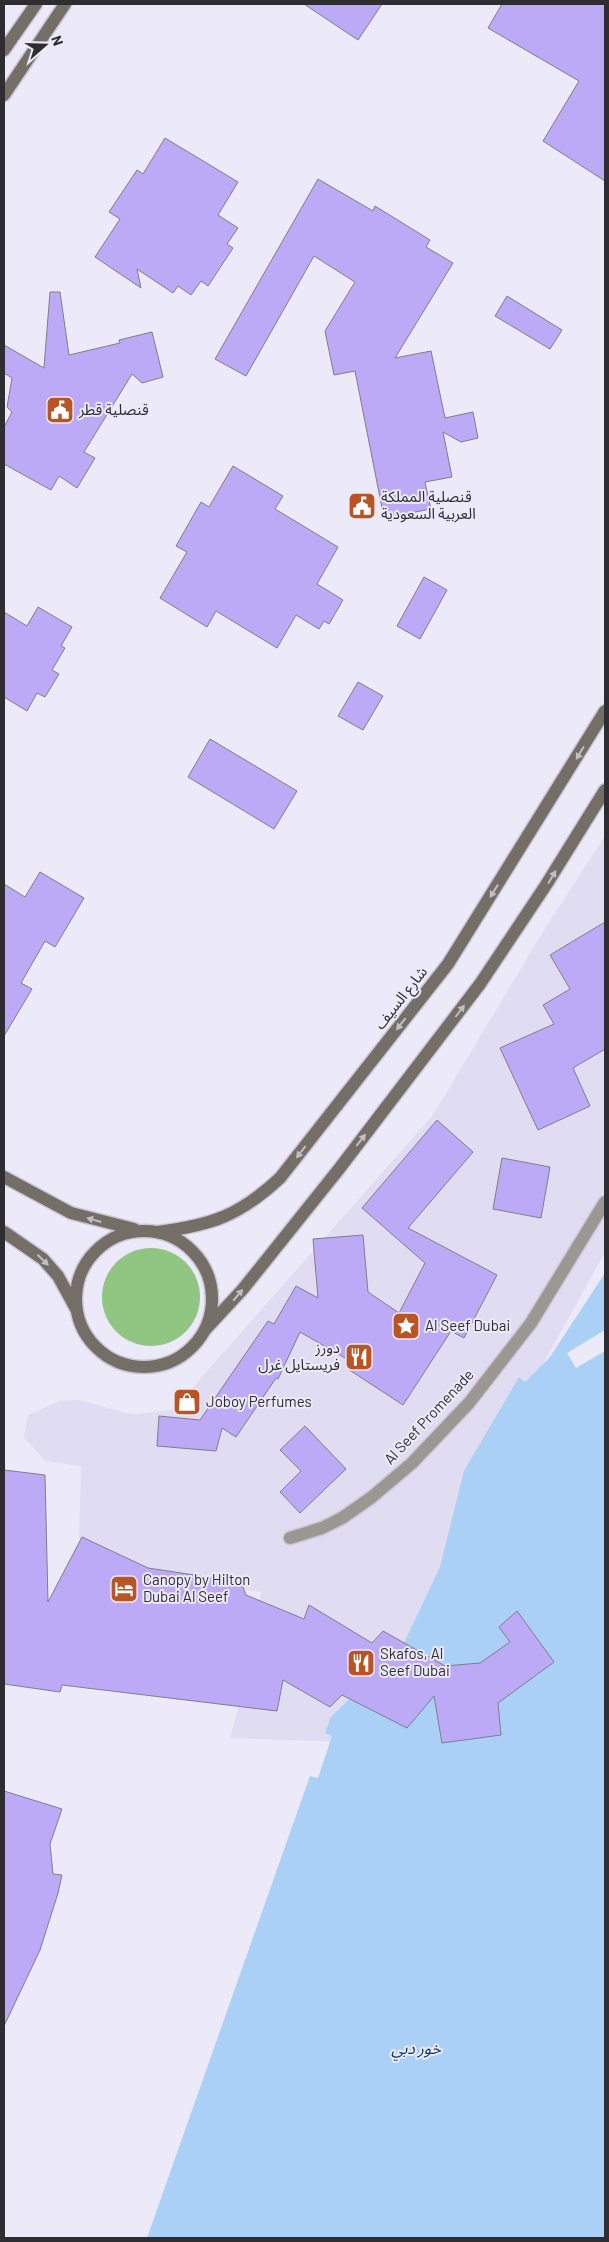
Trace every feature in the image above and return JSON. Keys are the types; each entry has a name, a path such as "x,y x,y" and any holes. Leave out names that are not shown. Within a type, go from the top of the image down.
{"street":[{"path":"4,50 36,4"},
{"path":"4,95 65,4"},
{"name":"شارع السيف","path":"158,1232 212,1223 237,1212 260,1197 280,1178 448,964 605,712"},
{"name":"شارع السيف","path":"4,1232 44,1259 58,1276 78,1313 85,1332 97,1348 113,1360 130,1366 148,1367 165,1364 181,1356 195,1345 205,1330 237,1296 339,1169 475,992 546,885 605,790"},
{"name":"شارع السيف","path":"4,1177 71,1213 118,1226 158,1232 176,1238 190,1248 202,1262 209,1278 212,1295 211,1314 205,1330"},
{"name":"Al Seef Promenade","path":"290,1538 322,1528 342,1518 372,1497 412,1463 469,1403 531,1324 605,1202"},
{"name":"شارع السيف","path":"78,1313 76,1296 79,1279 91,1257 109,1240 125,1233 142,1230"}],"shaded area":[{"name":"Al Seef Dubai","path":"605,836 605,1252 481,1476 507,1748 230,1738 251,1660 261,1592 164,1579 79,1538 81,1466 45,1461 24,1437 28,1415 60,1401 79,1400 125,1413 136,1414 173,1410 433,1115 544,930"}],"green space":[{"path":"151,1248 170,1252 186,1262 196,1278 200,1297 196,1316 186,1332 170,1342 151,1346 132,1342 116,1332 106,1316 102,1297 106,1278 116,1262 132,1252"}],"water":[{"name":"خور دبي","path":"605,1273 605,2238 147,2238 310,1776 318,1778 332,1736 325,1733 331,1717 402,1647 440,1567 464,1471 519,1377 525,1382 550,1357"}],"pier":[{"path":"605,1330 605,1351 576,1368 567,1353"}],"building":[{"path":"304,4 382,4 358,40"},
{"path":"502,4 605,4 605,181 543,141 579,81 488,28"},
{"path":"165,138 238,182 218,215 238,228 227,244 233,248 208,286 201,281 191,295 178,286 173,293 137,269 141,288 95,257 120,219 109,212 137,170 143,174"},
{"path":"318,179 373,211 375,206 430,240 426,247 453,263 395,358 431,351 445,418 473,412 478,438 461,442 443,432 452,477 425,482 431,509 384,518 355,371 334,375 325,331 355,282 314,256 246,376 215,359"},
{"name":"قنصلية قطر","path":"50,292 60,292 69,355 120,343 119,340 152,332 163,377 142,383 132,374 84,452 95,458 77,488 59,476 51,490 4,464 4,427 12,412 7,407 12,378 4,373 4,345 44,368"},
{"path":"507,296 562,330 550,349 495,316"},
{"path":"233,466 283,496 275,509 338,547 317,584 343,600 329,624 324,621 319,629 296,615 277,648 216,611 207,627 160,598 187,552 176,546 201,502 209,507"},
{"path":"424,577 447,590 420,639 397,626"},
{"path":"38,607 72,627 61,646 65,648 52,670 59,674 45,697 37,693 27,711 4,697 4,612 27,626"},
{"path":"358,682 383,696 363,730 338,716"},
{"path":"210,739 297,791 274,829 188,777"},
{"path":"40,872 84,898 55,947 45,941 21,983 32,989 4,1036 4,884 25,897"},
{"path":"605,922 605,1049 573,1068 590,1106 538,1130 500,1048 554,1024 543,1005 570,989 550,955"},
{"path":"437,1120 473,1152 408,1228 497,1275 464,1338 451,1331 403,1405 348,1369 352,1362 300,1332 278,1379 276,1378 236,1437 222,1428 216,1451 157,1446 159,1416 200,1420 268,1321 274,1324 296,1286 318,1298 313,1239 363,1235 368,1292 399,1313 425,1263 362,1208"},
{"path":"502,1158 550,1167 541,1218 493,1209"},
{"path":"305,1426 346,1469 300,1513 280,1492 301,1471 280,1450"},
{"name":"Canopy by Hilton Dubai Al Seef","path":"4,1470 45,1475 48,1602 82,1537 148,1568 241,1582 246,1595 304,1619 309,1605 372,1643 383,1631 445,1666 480,1663 510,1642 499,1627 517,1611 554,1662 498,1703 501,1735 442,1743 434,1696 407,1728 342,1695 330,1707 283,1680 277,1711 62,1685 60,1692 4,1684"},
{"path":"4,1791 62,1809 50,1844 53,1874 62,1875 40,1950 4,2026"}],"place":[{"name":"قنصلية قطر","path":"60,410"},
{"name":"قنصلية المملكة العربية السعودية","path":"362,506"},
{"name":"Al Seef Dubai","path":"406,1326"},
{"name":"دورز فريستايل غرل","path":"359,1357"},
{"name":"Joboy Perfumes","path":"187,1402"},
{"name":"Canopy by Hilton Dubai Al Seef","path":"124,1589"},
{"name":"Skafos, Al Seef Dubai","path":"361,1663"}]}
